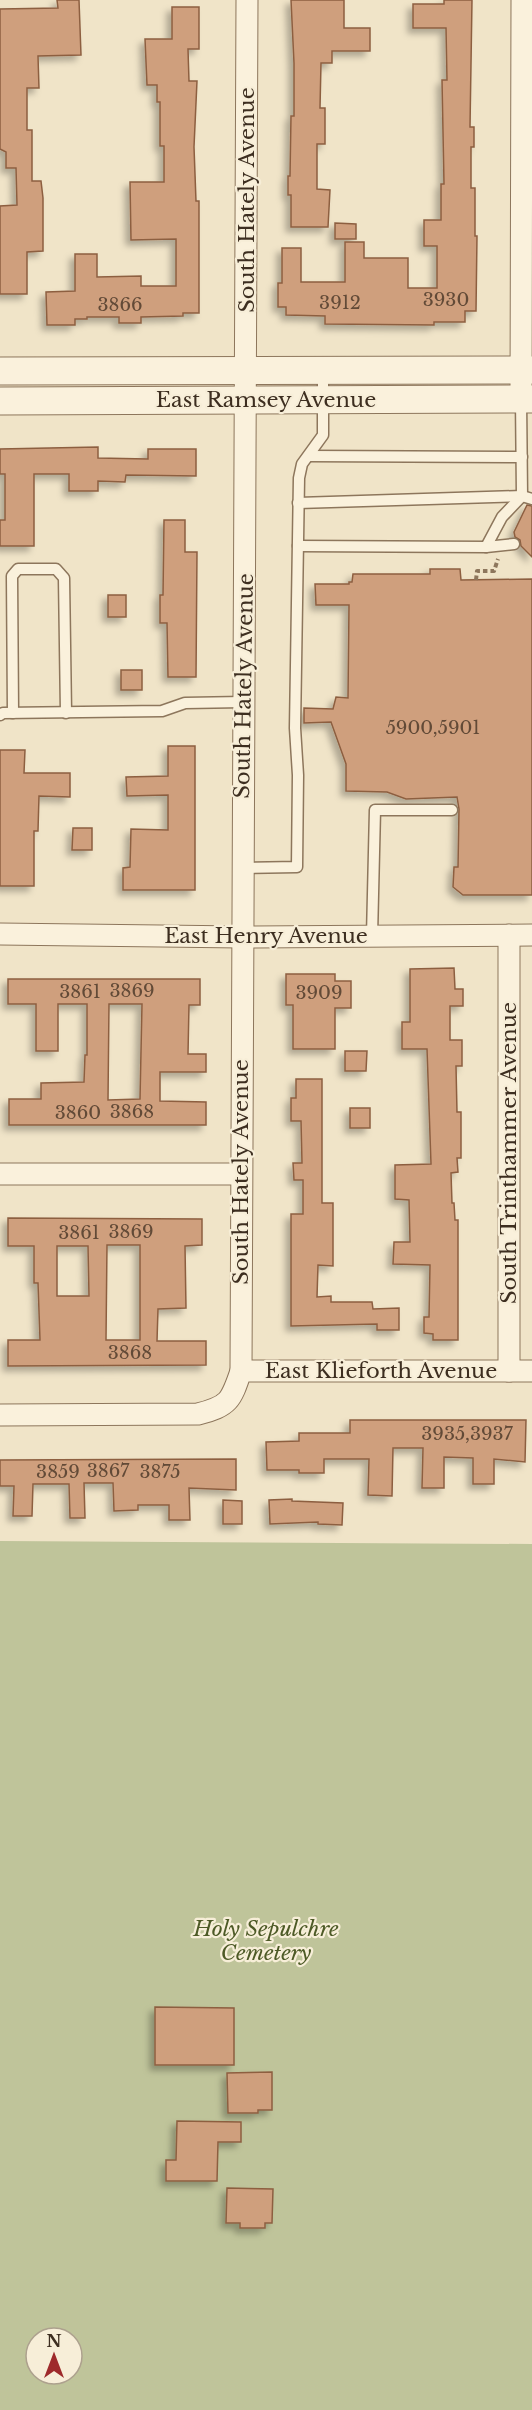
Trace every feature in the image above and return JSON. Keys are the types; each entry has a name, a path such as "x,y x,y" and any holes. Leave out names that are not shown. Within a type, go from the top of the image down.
{"street":[{"name":"South Hately Avenue","path":"241,1371 241,937 247,401 247,0"},
{"path":"522,0 527,399"},
{"name":"East Ramsey Avenue","path":"0,371 527,370"},
{"name":"East Ramsey Avenue","path":"0,401 527,399"},
{"name":"East Henry Avenue","path":"0,934 241,937 532,935"},
{"name":"South Trinthammer Avenue","path":"509,935 509,1371"},
{"path":"0,1174 241,1174"},
{"name":"East Klieforth Avenue","path":"0,1415 198,1413 222,1407 234,1390 241,1371 532,1371"}],"lane":[{"path":"242,868 297,867 298,775 295,728 298,503 302,464 323,435 323,370"},
{"path":"527,399 522,458 527,497"},
{"path":"309,456 522,458"},
{"path":"298,503 527,497"},
{"path":"486,547 502,517 527,497"},
{"path":"297,546 486,547 514,544"},
{"path":"13,713 12,576 18,569 56,569 64,578 66,713"},
{"path":"0,716 13,713 162,711 185,703 243,702"},
{"path":"372,936 375,810 452,810"}],"green space":[{"name":"Holy Sepulchre Cemetery","path":"0,1541 532,1544 532,2410 0,2410"}],"building":[{"path":"57,0 79,0 81,55 38,56 39,88 27,88 27,130 32,130 32,181 41,181 43,198 43,251 27,252 27,294 0,294 0,206 17,205 16,168 6,168 6,152 0,149 0,9 58,8"},
{"path":"291,0 344,0 344,28 370,28 370,51 332,51 332,63 321,63 320,108 325,108 325,144 317,144 317,189 330,190 328,227 291,227 291,195 288,195 288,176 290,176 291,116 294,116 294,63"},
{"path":"444,0 472,0 470,127 474,127 474,147 471,147 471,188 475,188 475,236 477,236 476,311 465,311 465,322 434,322 434,325 325,324 325,316 286,315 286,307 278,307 278,283 282,283 282,248 301,248 301,282 345,282 345,242 364,242 364,258 408,258 408,288 437,288 437,246 424,246 424,220 441,220 441,184 444,184 442,80 447,80 446,28 413,28 413,4 444,4"},
{"path":"172,7 199,7 199,49 188,49 189,81 197,81 194,147 196,201 199,201 199,313 183,313 183,316 141,317 141,323 119,323 119,317 87,317 87,319 75,319 75,325 47,325 46,292 75,291 75,254 97,254 97,277 141,276 141,286 176,286 176,239 131,240 130,182 164,182 164,146 160,146 160,102 157,102 157,85 147,85 145,39 172,39"},
{"path":"335,223 356,224 356,239 335,239"},
{"path":"98,447 98,458 148,459 148,449 196,449 196,476 126,475 125,482 98,481 98,491 69,491 69,474 34,474 34,546 0,546 0,520 5,520 5,474 0,474 0,449"},
{"path":"527,505 532,506 532,557 521,546 514,532"},
{"path":"164,520 185,520 185,552 197,552 196,677 168,677 167,623 160,623 160,595 163,595"},
{"path":"430,569 460,569 461,580 532,579 532,895 463,895 453,887 454,867 458,867 459,809 457,797 406,799 387,792 346,791 346,764 331,722 304,723 304,708 333,709 336,697 348,698 349,605 316,605 315,584 349,584 352,582 353,574 430,574"},
{"path":"108,595 126,595 126,617 108,617"},
{"path":"121,670 142,670 142,690 121,690"},
{"path":"168,746 195,746 195,890 123,890 123,868 130,867 131,829 168,830 168,795 127,796 126,777 168,776"},
{"path":"0,750 25,750 24,773 70,773 70,797 39,796 38,831 34,831 34,886 0,886"},
{"path":"73,828 92,828 92,850 72,850"},
{"path":"454,968 455,989 463,989 463,1006 450,1006 450,1040 462,1040 462,1066 456,1066 457,1112 461,1112 461,1158 457,1158 458,1172 451,1173 452,1203 454,1203 455,1220 458,1220 458,1340 433,1340 433,1334 424,1333 424,1317 429,1317 430,1265 393,1264 394,1242 410,1242 409,1200 395,1199 395,1165 431,1164 427,1049 402,1049 402,1022 410,1022 410,969"},
{"path":"286,974 335,974 335,981 351,981 351,1008 335,1008 335,1049 293,1049 293,1005 286,1005"},
{"path":"8,979 200,979 200,1005 189,1005 188,1054 206,1054 206,1072 160,1072 160,1101 206,1102 206,1125 9,1125 9,1099 41,1099 41,1083 84,1082 85,1055 87,1055 87,1004 58,1004 58,1051 36,1051 36,1004 8,1004","holes":["109,1004 142,1004 140,1099 108,1100"]},
{"path":"345,1051 367,1051 366,1071 345,1071"},
{"path":"296,1079 322,1079 322,1203 333,1203 333,1266 318,1265 317,1297 331,1296 331,1302 372,1302 373,1309 399,1308 399,1330 377,1330 377,1324 291,1326 291,1214 303,1214 303,1180 294,1180 293,1163 302,1163 301,1121 291,1121 291,1098 296,1098"},
{"path":"350,1108 370,1108 370,1128 350,1128"},
{"path":"8,1218 202,1219 202,1245 185,1246 186,1308 158,1309 157,1341 206,1341 206,1365 8,1366 8,1340 40,1340 38,1283 34,1283 34,1246 8,1246","holes":["107,1245 140,1245 140,1340 106,1340","57,1246 88,1246 89,1296 57,1296"]},
{"path":"350,1420 526,1420 525,1462 494,1459 494,1484 473,1484 473,1458 444,1457 444,1488 422,1488 423,1448 393,1448 392,1496 368,1495 369,1459 324,1459 324,1473 267,1470 266,1442 299,1441 299,1433 350,1433"},
{"path":"236,1459 236,1490 189,1488 190,1520 169,1520 169,1505 138,1505 138,1510 114,1511 113,1483 84,1483 85,1518 70,1518 69,1484 33,1484 32,1516 13,1516 14,1486 0,1486 0,1460"},
{"path":"292,1499 292,1501 343,1503 342,1525 318,1524 318,1522 270,1524 269,1500"},
{"path":"223,1500 242,1501 242,1524 223,1524"},
{"path":"155,2007 234,2008 234,2065 155,2065"},
{"path":"272,2072 272,2110 258,2110 258,2113 228,2113 227,2073"},
{"path":"177,2121 241,2122 241,2142 218,2142 217,2181 166,2181 166,2160 176,2160"},
{"path":"227,2188 273,2189 272,2223 265,2223 265,2228 240,2228 240,2223 226,2223"}]}
